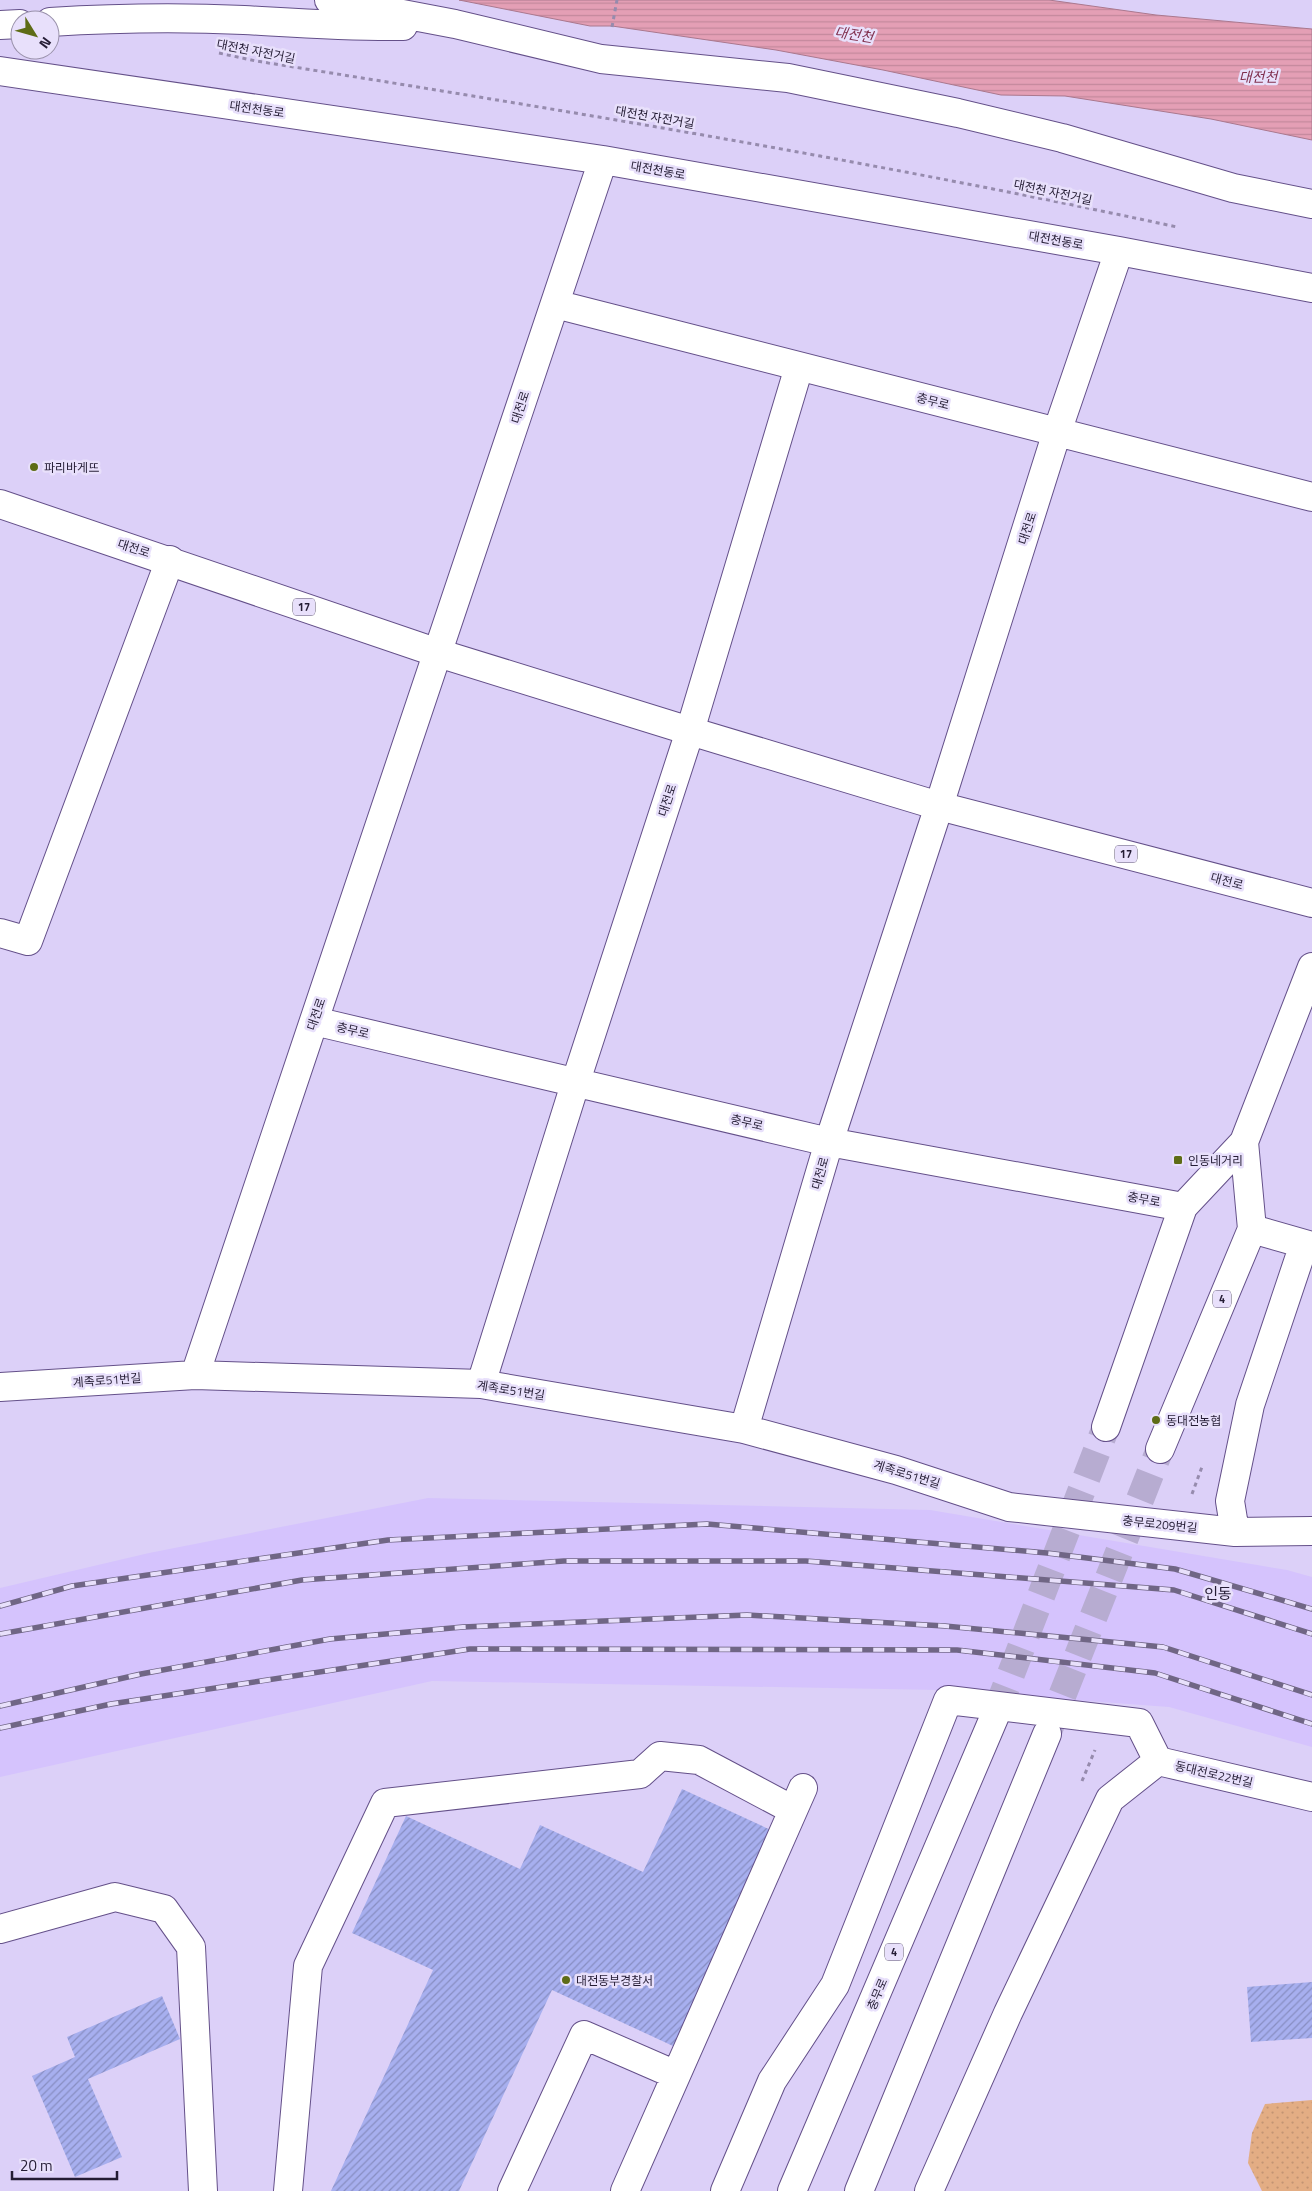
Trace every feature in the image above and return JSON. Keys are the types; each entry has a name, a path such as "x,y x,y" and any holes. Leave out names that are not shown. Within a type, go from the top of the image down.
{"street":[{"path":"329,0 455,24 601,59 788,78 948,111 1062,138 1233,188 1312,204"},
{"path":"60,21 127,18 242,20 365,27 455,24"},
{"name":"대전천동로","path":"0,71 603,160 1119,251 1312,288"},
{"name":"대전로","path":"194,1375 603,160"},
{"name":"대전로","path":"744,1429 829,1142 939,806 1057,432 1119,251"},
{"name":"충무로","path":"555,304 1312,497"},
{"name":"대전로","path":"481,1384 576,1081 690,731 799,367"},
{"name":"대전로","path":"0,504 170,560 438,653 690,731 939,806 1312,903"},
{"path":"0,933 28,941 170,560"},
{"name":"4","path":"1106,1426 1184,1206 1244,1142 1312,967"},
{"name":"충무로","path":"314,1021 576,1081 829,1142 1184,1206"},
{"name":"4","path":"1160,1449 1252,1229 1244,1142"},
{"path":"1235,1532 1230,1501 1250,1405 1308,1245 1252,1229"},
{"name":"계족로51번길","path":"0,1387 194,1375 481,1384 744,1429 896,1470 1009,1507"},
{"name":"충무로209번길","path":"1009,1507 1235,1532 1312,1531"},
{"name":"동대전로22번길","path":"725,2191 772,2081 834,1985 948,1700 1139,1722 1158,1761 1312,1797"},
{"name":"충무로","path":"792,2191 996,1713"},
{"path":"859,2191 1047,1734"},
{"path":"288,2191 308,1966 385,1803 640,1774 660,1756 698,1760 798,1799 625,2191"},
{"path":"929,2191 1008,2012 1110,1799 1158,1761"},
{"path":"0,1928 114,1896 164,1909 191,1947 203,2191"},
{"path":"512,2191 584,2034 676,2076"}],"path":[{"path":"612,26 617,0"},
{"name":"대전천 자전거길","path":"212,52 256,61 620,120 938,177 1178,227"}],"shaded area":[{"path":"428,1498 930,1510 1287,1570 1312,1577 1312,1747 1169,1707 940,1690 432,1681 0,1777 0,1588 149,1553"},
{"path":"1312,2100 1312,2191 1262,2191 1248,2163 1252,2133 1265,2104"}],"water":[{"name":"대전천","path":"459,0 1049,0 1156,15 1312,29 1312,140 1211,119 1065,96 1001,95 776,50 612,26 590,26"}],"building":[{"name":"대전동부경찰서","path":"682,1789 773,1831 673,2046 552,1990 459,2191 331,2191 433,1970 352,1933 406,1816 520,1869 540,1825 643,1872"},
{"path":"1312,1982 1312,2038 1251,2042 1247,1987"},
{"path":"162,1996 180,2039 88,2079 122,2157 75,2177 32,2076 75,2057 67,2037"}],"tunnel":[{"path":"996,1713 1106,1427"},
{"path":"1047,1734 1160,1449"}],"railway":[{"path":"0,1606 72,1586 388,1540 707,1524 1047,1553 1175,1569 1312,1609"},
{"path":"0,1634 302,1580 564,1561 806,1561 1174,1590 1312,1634"},
{"path":"0,1706 141,1674 330,1639 463,1627 747,1615 945,1626 1163,1647 1312,1695"},
{"path":"0,1728 111,1704 470,1649 957,1650 1155,1673 1312,1724"}],"place":[{"name":"파리바게뜨","path":"34,467"},
{"name":"인동네거리","path":"1178,1160"},
{"name":"동대전농협","path":"1156,1420"},
{"name":"대전동부경찰서","path":"566,1980"}],"district":[{"name":"인동","path":"1218,1593"}]}
